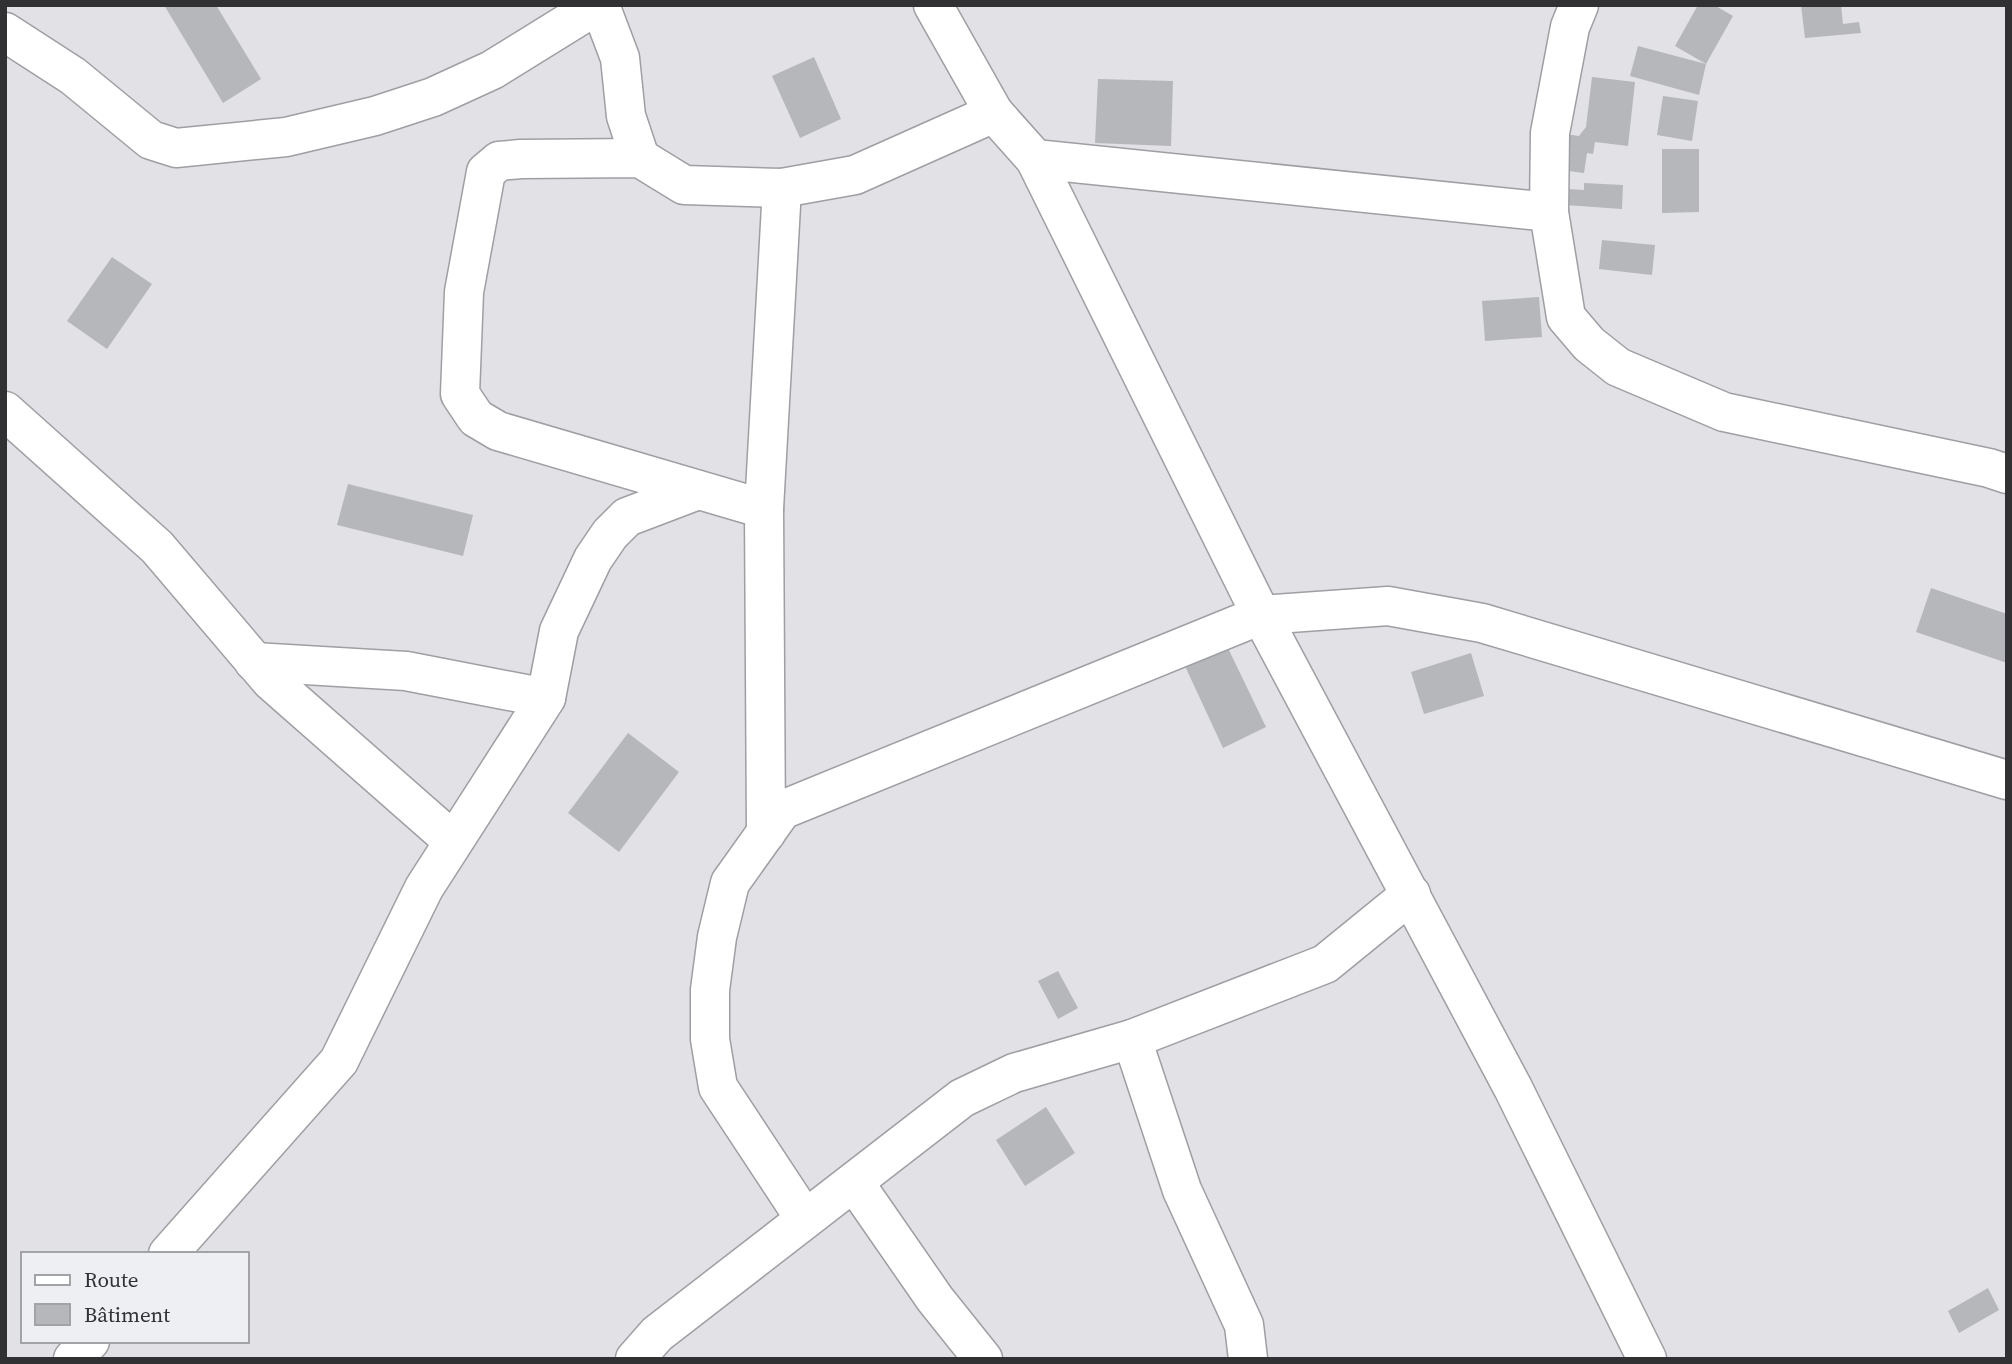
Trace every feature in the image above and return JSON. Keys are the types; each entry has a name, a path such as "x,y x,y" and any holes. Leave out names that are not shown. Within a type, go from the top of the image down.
{"street":[{"path":"5,32 73,76 152,140 176,148 286,137 375,116 433,97 492,69 599,5 620,58 626,116 640,159"},
{"path":"933,5 994,113 1035,159 1261,615 1513,1088 1647,1359"},
{"path":"1579,5 1570,27 1550,133 1549,212 1566,317 1589,344 1618,367 1724,412 2007,474"},
{"path":"764,509 498,432 476,418 460,394 464,292 486,173 499,161 521,159 640,159 684,185 782,188 855,175 994,113"},
{"path":"1035,159 1549,212"},
{"path":"766,833 764,509 782,188"},
{"path":"5,411 158,547 271,681 453,841"},
{"path":"170,1252 340,1061 424,888 547,698 559,631 593,559 610,534 627,517 698,489"},
{"path":"805,1219 718,1087 710,1039 713,963 730,883 782,810 1261,615 1388,606 1482,623 2007,780"},
{"path":"254,662 406,671 547,698"},
{"path":"635,1359 657,1334 962,1098 1014,1073 1132,1039 1325,964 1412,894"},
{"path":"1132,1039 1182,1190 1244,1325 1248,1359"},
{"path":"854,1182 935,1299 983,1359"},
{"path":"73,1359 88,1343"}],"building":[{"path":"164,5 216,5 261,79 223,103"},
{"path":"1698,5 1714,5 1733,16 1706,64 1675,46"},
{"path":"1801,5 1841,5 1843,24 1859,22 1861,33 1805,38"},
{"path":"1638,46 1706,64 1699,95 1630,76"},
{"path":"814,57 841,119 800,138 772,76"},
{"path":"1592,77 1635,82 1628,146 1595,142 1593,154 1587,153 1584,173 1561,170 1565,134 1579,136 1586,127"},
{"path":"1098,79 1173,81 1171,146 1095,143"},
{"path":"1663,96 1698,101 1692,141 1657,135"},
{"path":"1662,149 1699,149 1699,212 1662,213"},
{"path":"1584,183 1623,185 1622,209 1565,205 1566,189 1584,190"},
{"path":"1602,240 1655,245 1652,275 1599,269"},
{"path":"112,257 152,284 107,349 67,321"},
{"path":"1539,297 1542,337 1485,341 1482,301"},
{"path":"348,484 473,515 463,556 337,525"},
{"path":"1931,588 2007,614 2007,663 1916,632"},
{"path":"1227,646 1266,727 1223,748 1185,666"},
{"path":"1471,653 1484,696 1424,714 1411,672"},
{"path":"628,733 679,772 619,852 568,813"},
{"path":"1058,971 1078,1008 1058,1019 1038,981"},
{"path":"1046,1107 1075,1153 1025,1186 996,1140"},
{"path":"1988,1288 1999,1310 1959,1333 1948,1311"}]}
